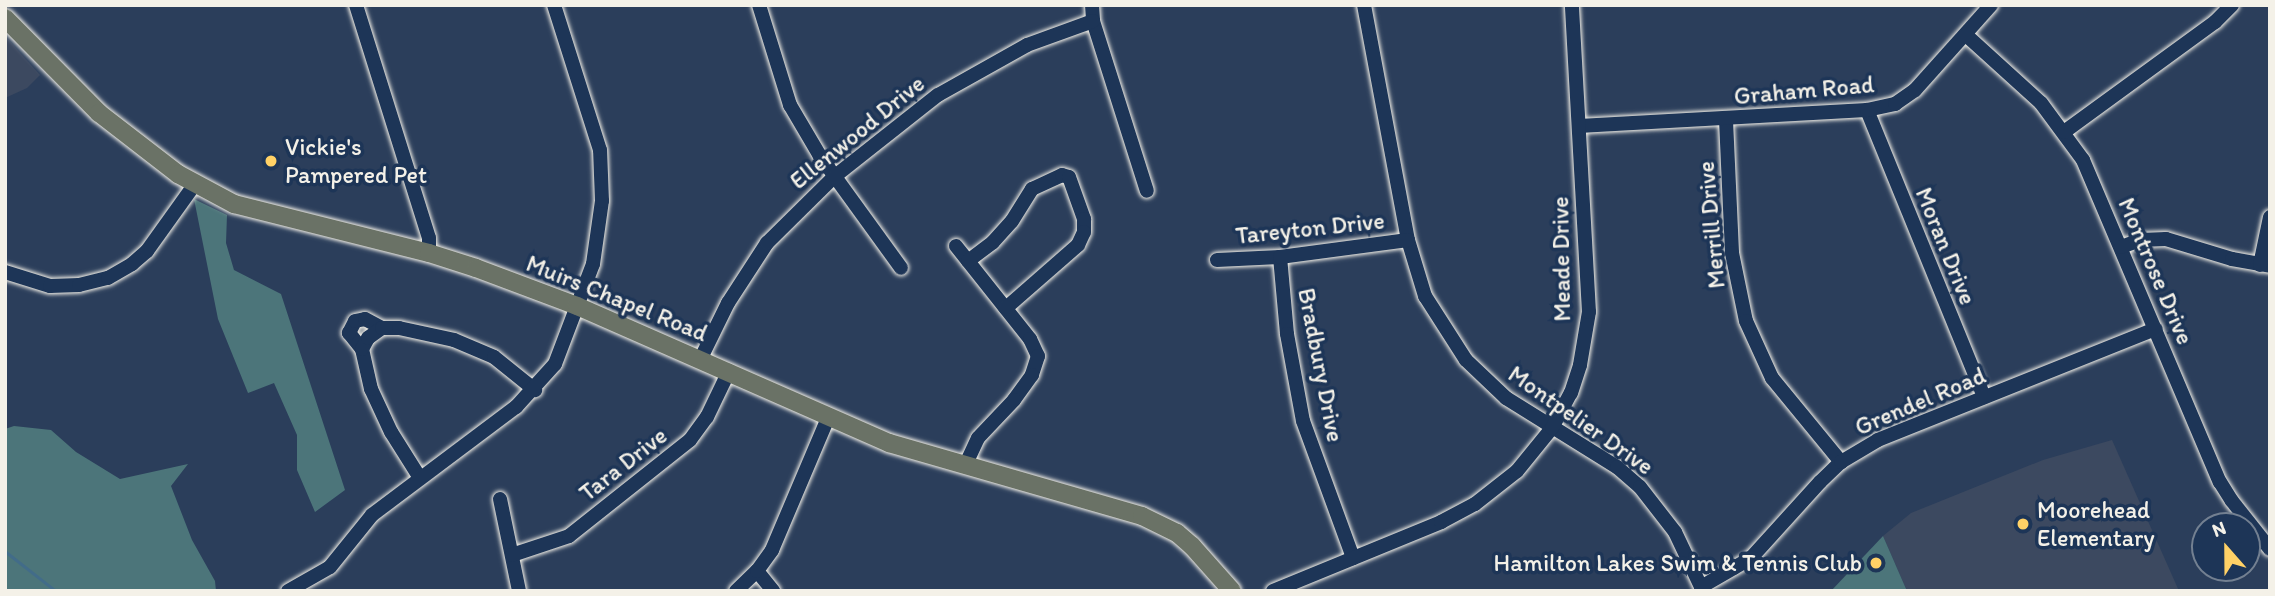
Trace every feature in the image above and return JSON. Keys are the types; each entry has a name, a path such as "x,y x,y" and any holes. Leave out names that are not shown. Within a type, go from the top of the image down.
{"main road":[{"name":"Muirs Chapel Road","path":"5,18 99,113 195,184 234,204 429,253 577,306 889,443 1158,523 1192,546 1232,591"}],"street":[{"path":"356,5 429,238 429,253"},
{"path":"288,591 330,567 372,515 489,428 535,390 555,363 593,264 602,201 600,150 554,5"},
{"path":"759,5 790,105 834,177 901,268"},
{"path":"1092,5 1093,21 1147,191"},
{"name":"Montpelier Drive","path":"1364,5 1408,240 1425,296 1466,360 1506,398 1617,467 1640,487 1675,532 1702,589"},
{"name":"Meade Drive","path":"1273,591 1441,522 1475,504 1517,471 1552,428 1571,393 1589,312 1572,5"},
{"name":"Graham Road","path":"1579,126 1726,120 1867,110 1895,104 1915,90 1991,5"},
{"path":"2064,132 2215,22 2232,5"},
{"name":"Ellenwood Drive","path":"701,359 728,303 767,243 834,177 938,95 1027,45 1093,21"},
{"name":"Montrose Drive","path":"1966,34 2033,95 2064,132 2098,191 2220,482 2270,549"},
{"name":"Moran Drive","path":"1867,110 1984,397"},
{"name":"Merrill Drive","path":"1726,120 1732,253 1746,321 1772,379 1841,462"},
{"path":"968,261 993,242 1012,221 1032,189 1062,175 1069,177 1084,219 1084,232 1078,245 1006,309"},
{"path":"5,272 50,286 79,285 108,278 132,264 147,250 195,184"},
{"path":"2121,247 2140,240 2166,239 2265,266 2270,217"},
{"name":"Tareyton Drive","path":"1217,260 1280,257 1408,240"},
{"path":"956,246 1030,339 1038,356 1032,375 1014,400 978,438 965,466"},
{"name":"Bradbury Drive","path":"1280,257 1287,334 1303,421 1353,558"},
{"path":"420,478 381,411 372,389 362,349 349,333 355,321 365,319 382,328 399,328 454,340 494,357 535,390"},
{"path":"362,349 368,338 382,328"},
{"name":"Grendel Road","path":"1702,589 1751,558 1841,462 1878,440 2156,329"},
{"name":"Tara Drive","path":"512,555 569,536 682,447 707,417 729,371"},
{"path":"736,591 757,571 781,531 829,416"},
{"path":"500,499 519,591"},
{"path":"757,571 773,591"}],"shaded area":[{"path":"5,36 40,75 27,88 5,98"},
{"name":"Moorehead Elementary","path":"2112,440 2179,591 1907,591 1883,536 1911,513 2043,460"}],"green space":[{"path":"194,199 227,215 226,243 234,270 281,294 345,490 315,512 297,470 297,435 274,383 248,393 218,319"},
{"path":"14,426 51,430 76,452 120,479 188,464 171,486 192,540 215,581 216,591 5,591 5,429"},
{"name":"Hamilton Lakes Swim & Tennis Club","path":"1883,536 1907,591 1831,591"}],"waterway":[{"path":"5,551 56,591"}],"place":[{"name":"Vickie's Pampered Pet","path":"271,161"},
{"name":"Moorehead Elementary","path":"2023,524"},
{"name":"Hamilton Lakes Swim & Tennis Club","path":"1876,563"}]}
